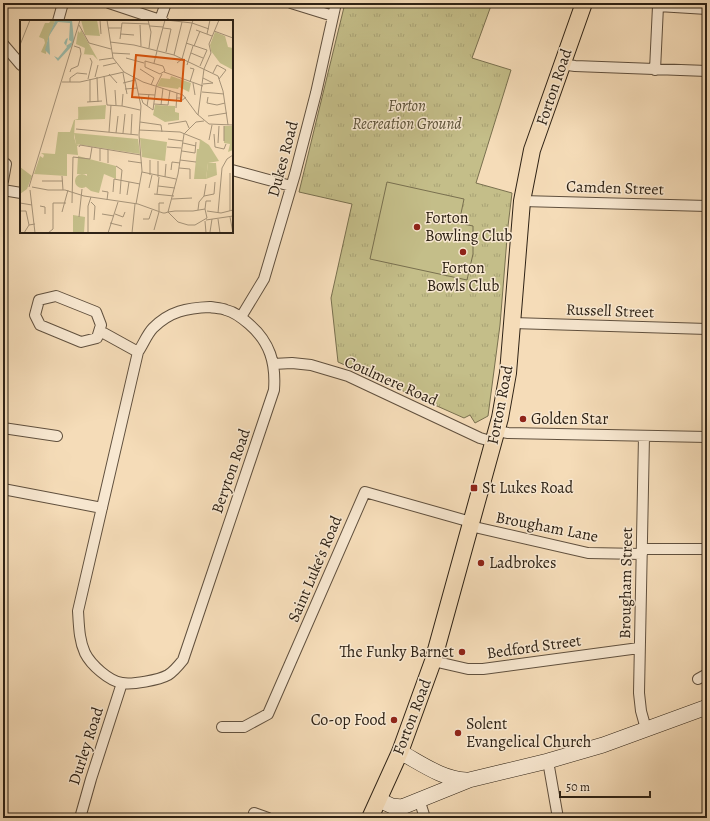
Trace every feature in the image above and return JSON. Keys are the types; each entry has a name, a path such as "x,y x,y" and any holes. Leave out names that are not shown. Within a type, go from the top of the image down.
{"main road":[{"name":"Forton Road","path":"370,818 400,752 433,661 495,436 507,383 522,201 532,150 584,3"}],"street":[{"path":"58,20 63,3"},
{"path":"109,3 159,20"},
{"path":"162,20 166,3"},
{"path":"291,3 333,16"},
{"name":"Dukes Road","path":"241,317 264,279 316,94 336,3"},
{"path":"655,70 658,6 707,9"},
{"path":"3,44 20,64"},
{"path":"562,64 575,66 707,72"},
{"path":"3,181 6,164"},
{"path":"233,170 291,186"},
{"path":"3,190 20,193"},
{"name":"Camden Street","path":"522,201 707,206"},
{"path":"56,296 96,312 102,324 100,331 97,338 81,342 40,325 35,315 39,300 56,296"},
{"name":"Beryton Road","path":"210,307 227,310 241,317 263,337 269,349 275,377 274,390 183,660 169,675 149,681 122,683 97,670 85,654 79,638 78,611 138,352 152,329 171,314 191,308 210,307"},
{"name":"Russell Street","path":"513,323 707,329"},
{"path":"100,331 138,352"},
{"name":"Coulmere Road","path":"273,364 305,364 348,376 480,438 508,433 707,437"},
{"path":"3,428 57,436"},
{"name":"Brougham Street","path":"644,436 639,693 641,711 646,729"},
{"path":"3,489 102,508"},
{"name":"Saint Luke's Road","path":"222,727 244,727 268,714 365,492 471,524"},
{"name":"Brougham Lane","path":"471,524 588,553 707,549"},
{"name":"Bedford Street","path":"433,661 468,669 483,669 639,648"},
{"name":"Durley Road","path":"80,818 91,778 122,683"},
{"path":"379,800 397,807 402,807 469,780 548,761 603,745 707,708"},
{"path":"400,752 440,774 456,779 469,780"},
{"path":"548,761 558,818"},
{"path":"419,800 425,818"},
{"path":"254,813 268,818"}],"green space":[{"name":"Forton Recreation Ground","path":"345,3 492,3 472,58 511,70 476,183 512,193 500,325 488,416 475,423 470,415 464,418 338,362 331,298 352,204 299,192"},
{"name":"Forton Bowling Club","path":"387,182 464,199 459,223 473,226 473,254 467,280 370,259"}],"place":[{"name":"Forton Bowling Club","path":"417,227"},
{"name":"Forton Bowls Club","path":"463,252"},
{"name":"Golden Star","path":"523,419"},
{"name":"St Lukes Road","path":"474,488"},
{"name":"Ladbrokes","path":"481,563"},
{"name":"The Funky Barnet","path":"462,652"},
{"name":"Co-op Food","path":"394,720"},
{"name":"Solent Evangelical Church","path":"458,733"}]}
